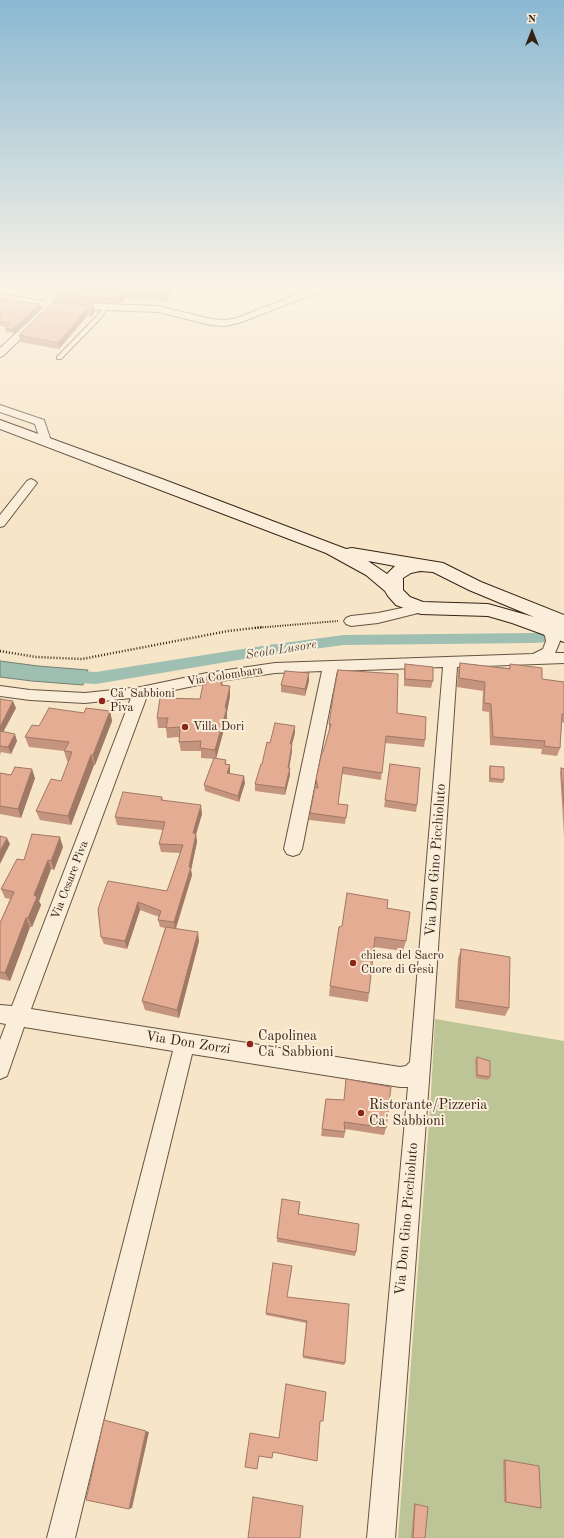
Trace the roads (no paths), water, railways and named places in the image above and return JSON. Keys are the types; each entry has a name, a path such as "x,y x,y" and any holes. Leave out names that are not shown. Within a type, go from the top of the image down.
{"main road":[{"path":"0,424 332,549 372,571 404,601 421,608 488,610 555,628"},
{"path":"332,549 437,567 555,628"},
{"path":"393,590 396,575 405,568 420,565"}],"street":[{"path":"0,408 36,420 41,424 45,441"},
{"path":"17,430 33,425 36,420"},
{"path":"0,523 31,483"},
{"path":"392,614 393,590"},
{"path":"351,620 370,620 421,608"},
{"path":"537,658 548,652 555,628"},
{"name":"Via Colombara","path":"0,692 50,697 85,698 141,692 207,678 275,668 564,658"},
{"name":"Via Don Gino Picchioluto","path":"381,1538 420,1067 450,668 448,661"},
{"path":"293,849 331,665"},
{"name":"Via Cesare Piva","path":"0,1069 9,1016 141,692"},
{"name":"Via Don Zorzi","path":"9,1016 400,1077 411,1076 420,1067"},
{"path":"61,1538 185,1043"}],"waterway":[{"name":"Scolo Lusore","path":"64,676 96,678 268,650 344,640 533,638 564,636"}],"place":[{"name":"Ca' Sabbioni Piva","path":"102,701"},
{"name":"Villa Dori","path":"185,727"},
{"name":"chiesa del Sacro Cuore di Gesù","path":"353,963"},
{"name":"Capolinea Ca' Sabbioni","path":"250,1044"},
{"name":"Ristorante/Pizzeria Ca' Sabbioni","path":"361,1113"}]}
